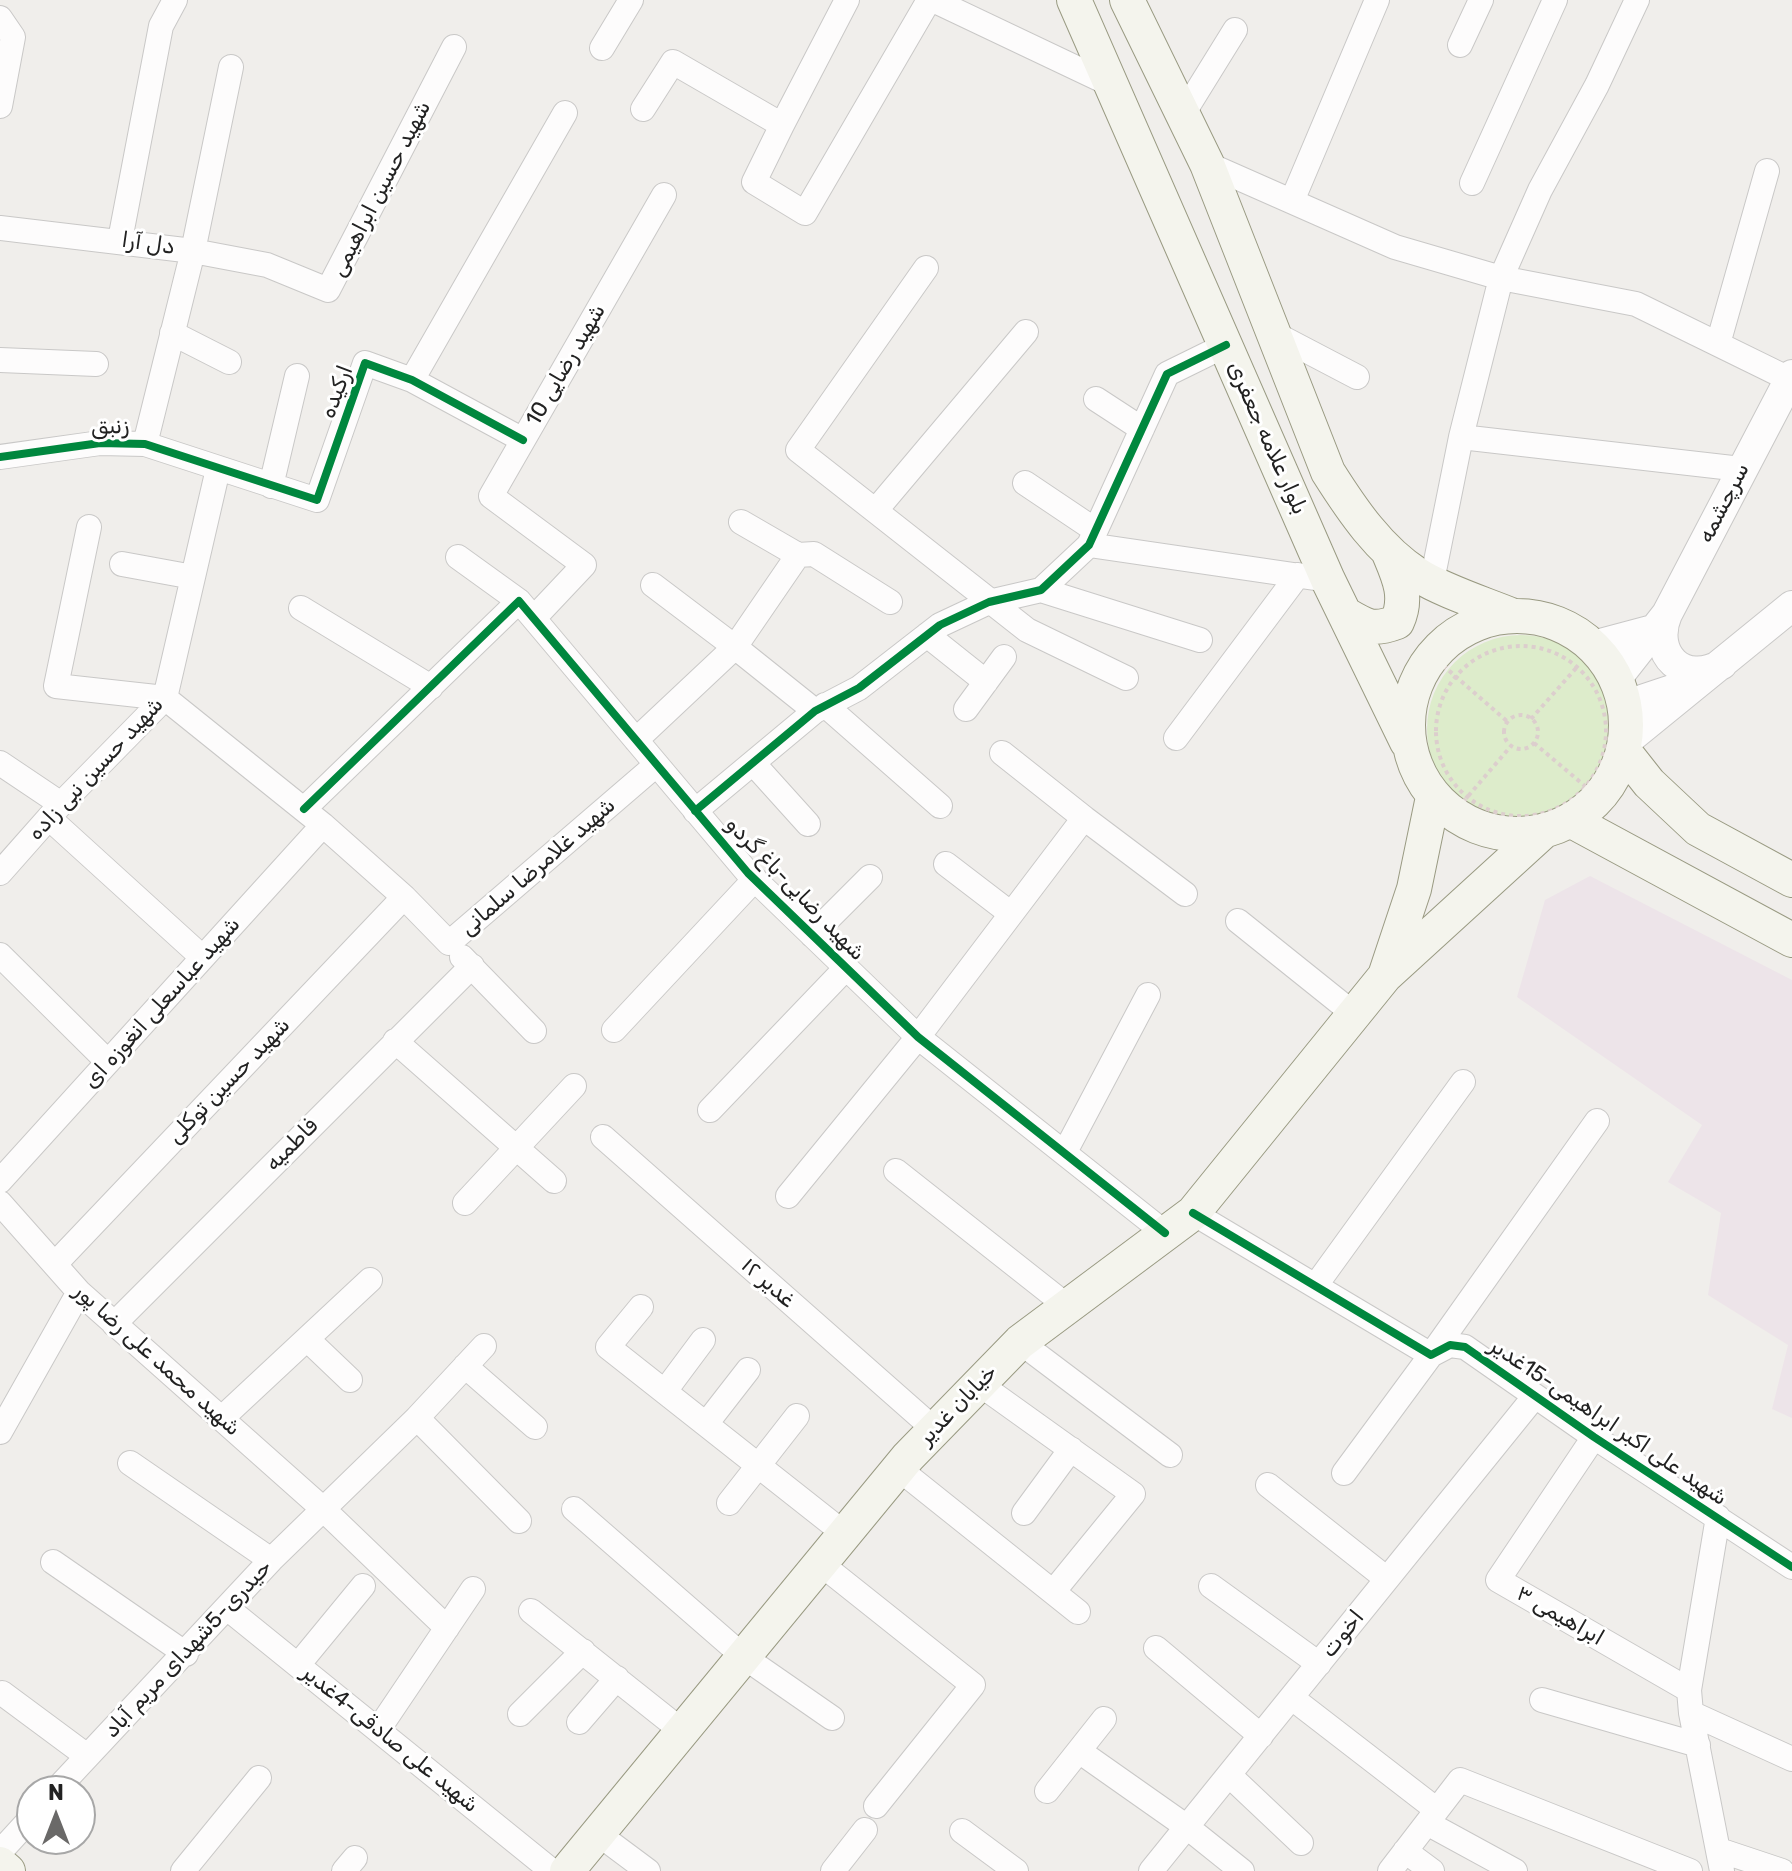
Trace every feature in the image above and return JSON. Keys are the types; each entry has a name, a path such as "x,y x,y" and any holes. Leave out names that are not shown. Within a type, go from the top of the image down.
{"main road":[{"name":"بلوار علامه جعفری","path":"1074,0 1226,345 1313,577 1345,614 1407,742 1416,771 1451,802"},
{"name":"بلوار علامه جعفری","path":"1127,0 1207,164 1328,472 1355,515 1388,550 1419,576 1511,615"},
{"path":"1345,614 1368,628 1397,622 1403,609 1403,587 1388,550"},
{"path":"1385,976 1591,792 1612,778 1625,746 1620,692 1585,656 1568,628 1540,618 1511,615 1466,627 1443,666 1409,696 1407,742"},
{"path":"1625,746 1649,783 1698,829 1792,880"},
{"path":"1451,802 1465,822 1504,833 1557,825 1792,940"},
{"path":"1385,976 1414,889 1451,802"},
{"name":"خیابان غدیر","path":"567,1871 934,1429 1020,1342 1193,1213 1385,976"},
{"path":"0,1864 8,1871"}],"street":[{"path":"120,240 161,26 175,0"},
{"path":"602,48 631,0"},
{"path":"847,0 754,182 805,213 931,0 1112,85"},
{"path":"1292,201 1377,0"},
{"path":"1460,45 1481,0"},
{"path":"1472,183 1555,0"},
{"path":"1432,581 1461,437 1501,278 1540,190 1597,85 1637,0"},
{"path":"0,106 4,28"},
{"path":"1183,114 1235,30"},
{"name":"شهید حسین ابراهیمی","path":"193,251 267,265 328,290 454,47"},
{"path":"643,109 673,62 782,125"},
{"path":"193,251 231,67"},
{"path":"412,380 565,113"},
{"path":"1207,164 1395,247 1501,278 1636,304 1791,377"},
{"path":"1718,344 1767,171"},
{"name":"شهید رضایی 10","path":"526,609 584,565 491,496 664,195"},
{"name":"دل آرا","path":"0,228 193,251 145,444"},
{"path":"926,268 798,450 1027,630 1126,678"},
{"path":"876,510 1026,332"},
{"path":"172,333 229,362"},
{"path":"1273,333 1357,377"},
{"path":"1041,590 1092,538 1167,374 1226,345"},
{"path":"0,360 96,364"},
{"name":"ارکیده","path":"218,469 317,500 365,363 412,380 523,440"},
{"path":"271,486 297,376"},
{"name":"سرچشمه","path":"1660,622 1791,377"},
{"path":"1096,399 1142,429"},
{"path":"1461,437 1741,469"},
{"name":"زنبق","path":"0,457 100,443 145,444 218,469"},
{"name":"شهید حسین نبی زاده","path":"0,873 55,811 165,698 218,469"},
{"path":"1025,483 1092,538 1313,577"},
{"path":"741,522 798,555 814,554 890,602"},
{"path":"89,527 56,686 165,698"},
{"path":"636,740 735,647 798,555"},
{"name":"شهید رضایی-باغ گردو","path":"458,557 526,609 755,879 918,1037 1165,1233"},
{"path":"122,564 193,577"},
{"path":"1176,738 1313,577"},
{"path":"653,585 820,708 940,806"},
{"path":"695,811 820,708 859,688 940,625 989,602 1041,590 1200,640"},
{"path":"301,608 431,687"},
{"path":"304,809 431,687 526,609"},
{"path":"1625,746 1713,672 1788,615"},
{"path":"1585,656 1660,622"},
{"path":"1660,622 1665,652 1674,663 1686,670 1713,672"},
{"path":"1620,692 1660,622"},
{"path":"927,635 986,682"},
{"path":"966,709 1004,657"},
{"path":"1620,692 1713,672"},
{"name":"شهید غلامرضا سلمانی","path":"165,698 323,825 404,897 449,943 656,765"},
{"path":"1002,753 1185,894"},
{"path":"0,763 55,811 202,957"},
{"path":"753,763 808,824"},
{"path":"788,1196 918,1037 1084,818"},
{"name":"شهید عباسعلی انغوزه ای","path":"0,1181 323,825"},
{"path":"946,864 1010,913"},
{"path":"812,935 870,877"},
{"path":"614,1030 755,879"},
{"name":"شهید حسین توکلی","path":"55,1264 404,897"},
{"path":"1238,921 1354,1014"},
{"path":"449,943 534,1031"},
{"path":"0,955 108,1062"},
{"name":"فاطمیه","path":"114,1324 472,966"},
{"path":"710,1110 846,968"},
{"path":"1065,1152 1148,995"},
{"path":"395,1041 554,1181"},
{"path":"1316,1285 1463,1082"},
{"path":"465,1203 574,1086"},
{"path":"1344,1473 1597,1121"},
{"name":"غدیر ۱۲","path":"603,1137 934,1429"},
{"path":"896,1171 1067,1306"},
{"name":"شهید محمد علی رضا پور","path":"0,1203 79,1292 322,1508 447,1628"},
{"path":"1193,1213 1431,1355"},
{"path":"222,1418 370,1280"},
{"path":"0,1432 79,1292"},
{"path":"641,1307 608,1347 845,1534"},
{"path":"307,1339 350,1380"},
{"path":"665,1391 703,1340"},
{"path":"1020,1342 1170,1455"},
{"name":"شهید علی اکبر ابراهیمی-15غدیر","path":"1431,1355 1450,1345 1465,1347 1594,1437 1792,1567"},
{"name":"حیدری-5شهدای مریم آباد","path":"70,1775 271,1560 417,1418 484,1346"},
{"path":"465,1366 535,1427"},
{"path":"706,1424 748,1370"},
{"path":"978,1383 1133,1494 1053,1592"},
{"name":"اخوت","path":"1151,1871 1535,1396"},
{"path":"729,1503 797,1416"},
{"path":"417,1418 519,1521"},
{"name":"ابراهیمی ۳","path":"1594,1437 1498,1580 1690,1701"},
{"path":"1024,1513 1071,1449"},
{"path":"130,1463 271,1560"},
{"path":"899,1469 1078,1612"},
{"path":"1268,1485 1387,1579"},
{"path":"574,1509 744,1657 832,1718"},
{"path":"1718,1517 1690,1701 1721,1861 1782,1871"},
{"path":"53,1562 186,1654"},
{"path":"821,1564 973,1685 876,1806"},
{"path":"298,1665 363,1586"},
{"path":"1211,1586 1319,1664"},
{"path":"378,1730 473,1589"},
{"name":"شهید علی صادقی-4غدیر","path":"227,1608 552,1871"},
{"path":"531,1611 682,1731"},
{"path":"1156,1648 1261,1736"},
{"path":"520,1714 583,1651"},
{"path":"579,1722 617,1678"},
{"path":"2,1693 87,1756"},
{"path":"1292,1698 1432,1817 1515,1871"},
{"path":"1542,1700 1698,1745"},
{"path":"1690,1701 1792,1759"},
{"path":"1047,1791 1104,1719"},
{"path":"1079,1751 1187,1827 1242,1871"},
{"path":"1229,1775 1301,1843"},
{"path":"183,1871 259,1778"},
{"path":"1390,1871 1460,1780 1690,1871"},
{"path":"833,1871 865,1830"},
{"path":"962,1831 1016,1871"},
{"path":"597,1833 648,1871"},
{"path":"0,1852 16,1834"},
{"path":"1405,1851 1432,1871"}],"path":[{"path":"1443,666 1468,663 1490,651 1513,645 1538,647 1561,655 1585,656"},
{"path":"1531,719 1585,656"},
{"path":"1585,656 1605,711 1607,735 1591,792"},
{"path":"1443,666 1508,722"},
{"path":"1443,666 1435,726 1437,751 1446,773 1451,802"},
{"path":"1522,716 1531,719 1538,730 1534,743 1526,749 1511,746 1504,731 1508,722 1522,716"},
{"path":"1534,743 1591,792"},
{"path":"1451,802 1511,746"},
{"path":"1451,802 1505,815 1529,816 1553,810 1591,792"}],"shaded area":[{"path":"1590,876 1792,980 1792,1418 1772,1409 1788,1345 1708,1295 1721,1213 1668,1182 1702,1125 1517,997 1545,900"}],"green space":[{"path":"1521,635 1539,636 1557,642 1588,662 1608,693 1614,711 1614,747 1608,765 1588,796 1557,816 1539,822 1521,823 1503,822 1485,816 1454,796 1434,765 1428,747 1427,729 1428,711 1434,693 1454,662 1485,642 1503,636"}],"cycle path":[{"path":"695,811 815,711 859,688 940,625 989,602 1041,590 1089,545 1167,374 1226,345"},
{"path":"0,457 100,443 145,444 317,500 365,363 412,380 523,440"},
{"path":"304,809 519,601 748,873 918,1037 1165,1233"},
{"path":"1193,1213 1431,1355 1450,1345 1465,1347 1594,1437 1792,1567"}]}
